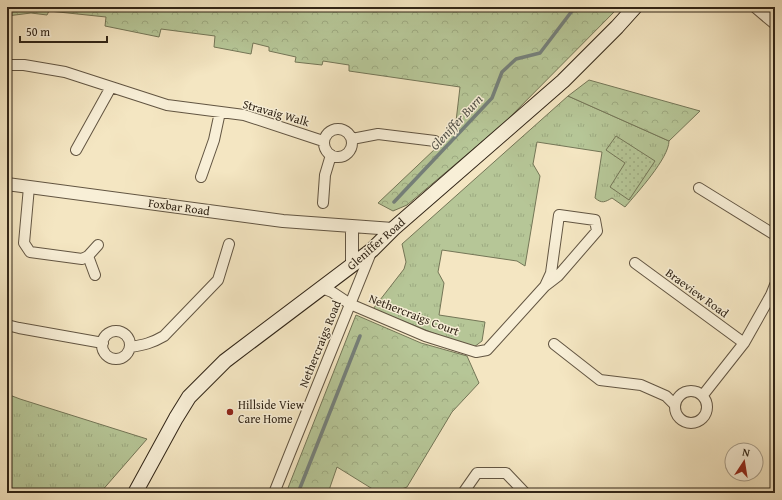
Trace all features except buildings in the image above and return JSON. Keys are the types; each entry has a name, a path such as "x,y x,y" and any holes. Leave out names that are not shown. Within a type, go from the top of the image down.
{"main road":[{"name":"Gleniffer Road","path":"135,493 176,418 190,397 225,361 372,250 393,229 563,81 635,7"}],"street":[{"path":"756,7 775,23"},
{"name":"Stravaig Walk","path":"7,65 24,65 65,72 167,105 244,115 323,141"},
{"path":"76,150 111,87"},
{"path":"201,176 214,140 220,112"},
{"path":"336,128 346,131 352,139 352,144 348,152 340,157 331,155 326,151 323,141 329,131 336,128"},
{"path":"352,139 378,134 435,141"},
{"path":"323,203 325,175 331,155"},
{"name":"Foxbar Road","path":"7,184 283,221 393,229"},
{"path":"29,187 24,243 30,252 82,259 88,256 98,245"},
{"path":"698,188 775,235"},
{"path":"559,215 595,220 596,231 558,276 545,286 551,273 559,215"},
{"path":"352,226 352,266"},
{"path":"130,348 155,342 164,336 218,280 230,244"},
{"name":"Nethercraigs Road","path":"274,493 372,250"},
{"path":"88,256 95,275"},
{"name":"Braeview Road","path":"634,263 744,343"},
{"path":"703,396 744,343 773,296 775,285"},
{"name":"Nethercraigs Court","path":"322,288 332,292 350,304 425,336 476,352 487,350 545,286"},
{"path":"7,325 103,343"},
{"path":"112,332 121,332 128,338 130,348 126,355 122,358 114,359 106,355 104,352 104,338 112,332"},
{"path":"554,344 600,380 641,385 666,396 675,405 681,420 692,423 697,422 705,416 707,412 707,403 699,392 689,391 684,393 677,400 675,405"},
{"path":"462,493 477,473 506,473 525,493"}],"green space":[{"path":"7,7 619,7 503,124 407,205 393,211 378,203 455,130 460,87 349,71 349,65 323,61 322,65 295,62 296,57 269,51 269,47 253,43 251,54 214,47 215,36 161,29 159,37 105,26 106,17 49,11 47,15 31,13 7,16"},
{"path":"589,80 700,111 669,141 568,96"},
{"path":"568,96 669,141 668,148 658,166 625,207 612,198 604,202 595,198 602,152 537,142 533,164 540,176 525,266 517,261 442,250 438,272 444,283 439,315 485,322 482,341 474,347 453,341 373,309 404,269 406,262 402,244"},
{"path":"616,136 655,161 629,200 610,187 625,163 606,150"},
{"path":"356,315 421,343 467,356 479,383 452,412 407,487 391,493 379,493 337,467 328,493 286,493"},
{"path":"7,394 147,439 100,493 7,493"}],"waterway":[{"name":"Gleniffer Burn","path":"394,202 492,98 502,72 516,59 540,53 575,7"},
{"name":"Gleniffer Burn","path":"298,493 360,336"}],"place":[{"name":"Hillside View Care Home","path":"230,412"}]}
